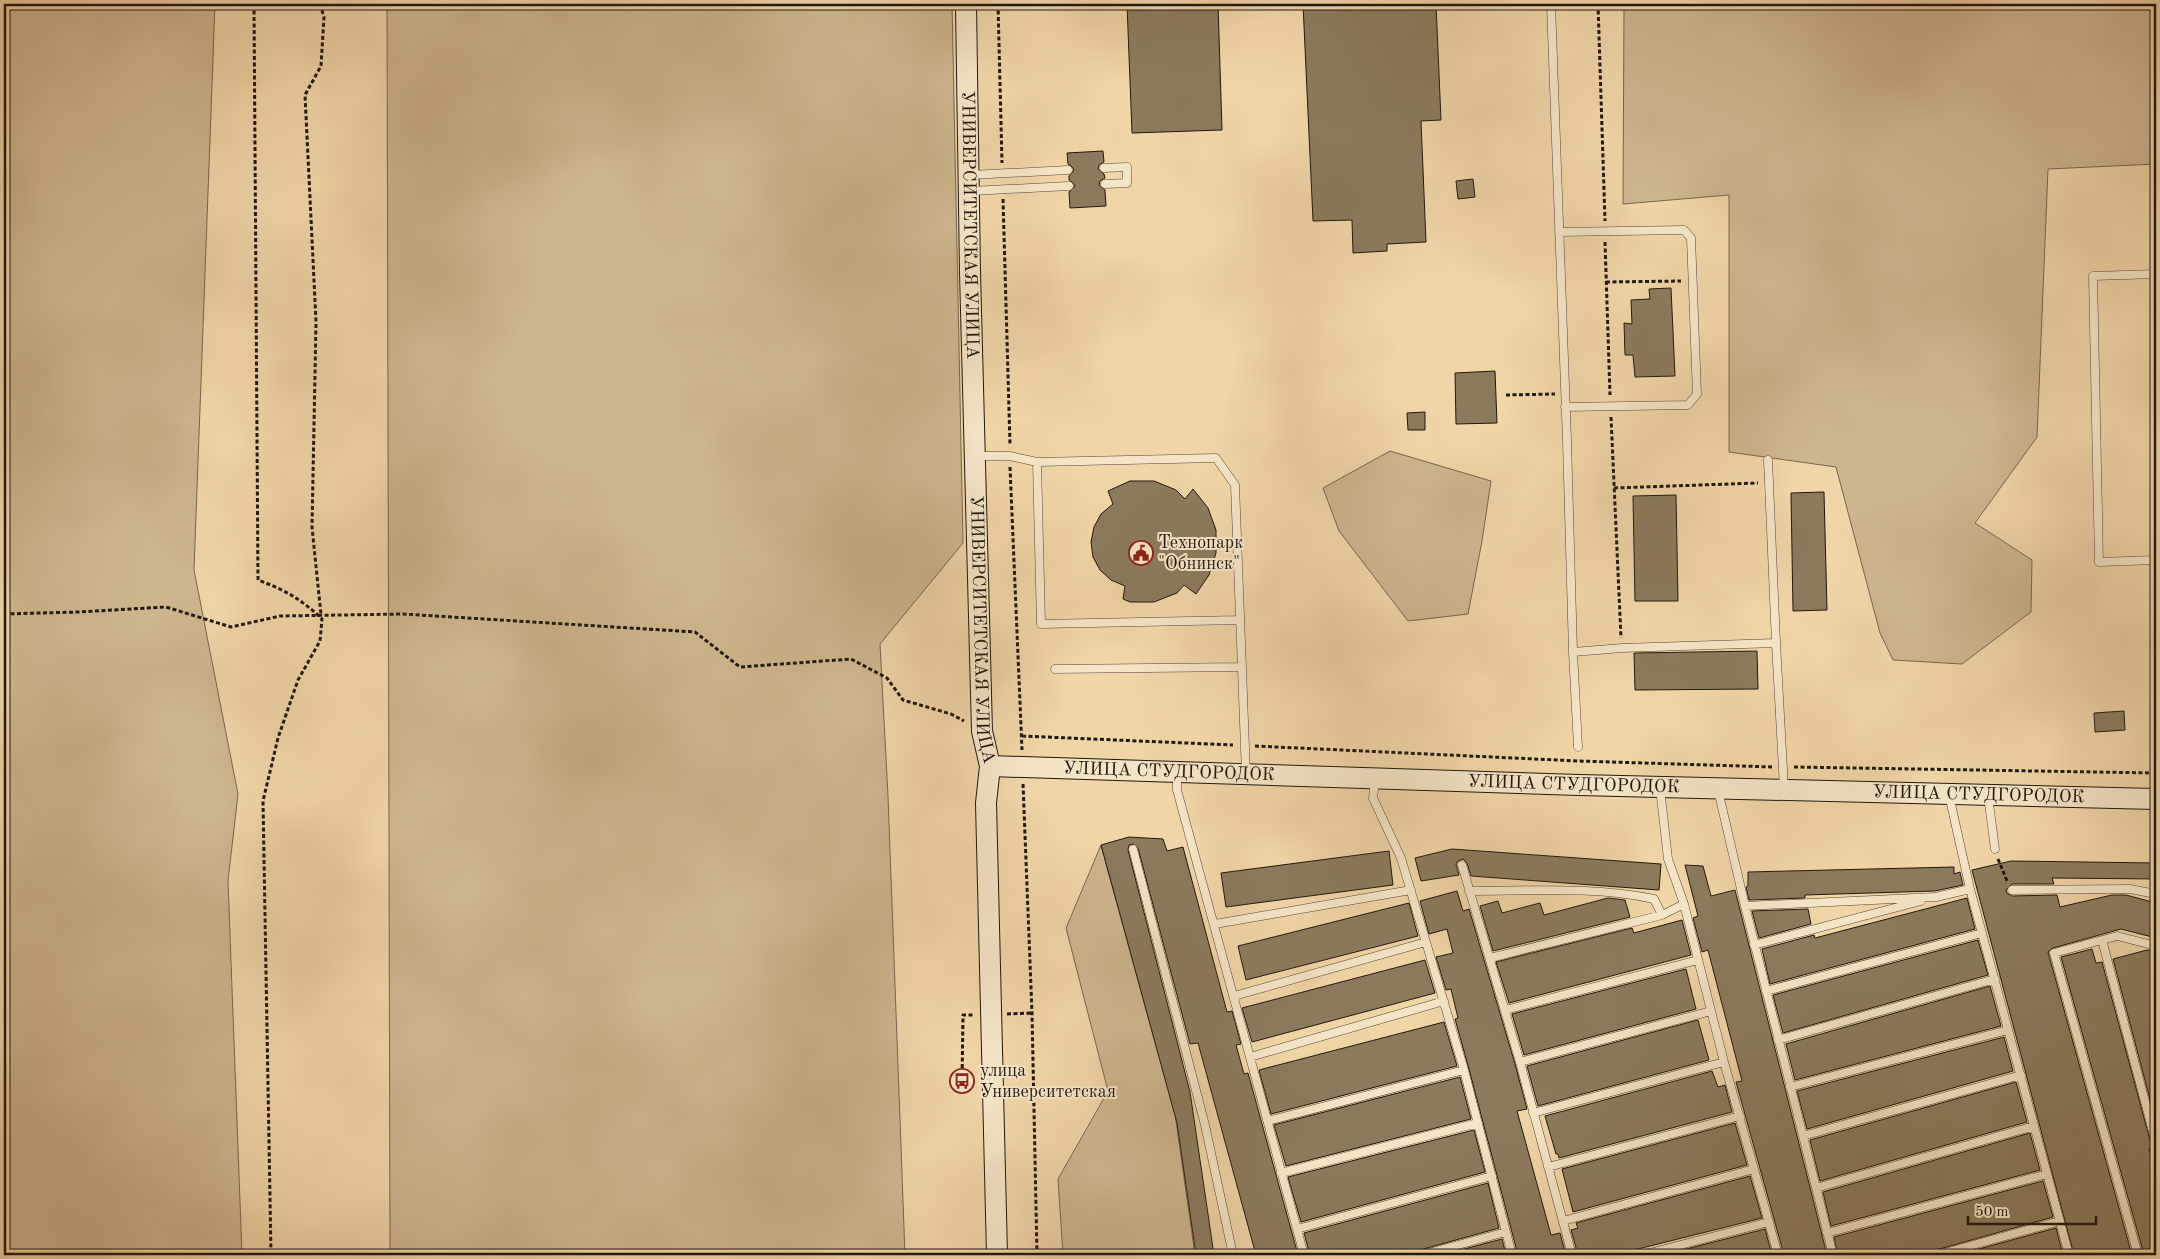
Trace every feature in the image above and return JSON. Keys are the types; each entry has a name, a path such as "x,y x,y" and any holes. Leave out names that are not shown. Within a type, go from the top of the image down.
{"street":[{"name":"УНИВЕРСИТЕТСКАЯ УЛИЦА","path":"966,4 968,183 982,731 990,766 986,803 997,1255"},
{"name":"УЛИЦА СТУДГОРОДОК","path":"990,766 1660,787 2156,799"}],"lane":[{"path":"1551,4 1560,232 1572,652 1578,747"},
{"path":"1104,168 1126,167 1127,183 1105,184"},
{"path":"968,183 1068,170"},
{"path":"968,183 1069,186"},
{"path":"1560,232 1684,230 1692,238 1697,394 1688,405 1565,407"},
{"path":"2156,274 2093,276 2099,562 2156,560"},
{"path":"976,456 1010,456 1037,462 1216,458 1235,485 1246,774"},
{"path":"1768,460 1784,790"},
{"path":"1037,462 1041,624 1240,620"},
{"path":"1572,652 1622,648 1776,643"},
{"path":"1054,669 1242,667"},
{"path":"1177,771 1177,790 1304,1255"},
{"path":"1375,778 1374,798 1401,858 1411,890 1464,1070 1512,1255"},
{"path":"1660,787 1668,859 1684,904 1724,1062 1778,1255"},
{"path":"1718,788 1754,945 1833,1255"},
{"path":"1949,795 1970,889 2069,1255"},
{"path":"1988,796 1996,850"},
{"path":"1133,849 1205,1125 1233,1255"},
{"path":"1462,865 1520,1062 1572,1255"},
{"path":"1754,945 1970,889"},
{"path":"2012,890 2130,889 2156,894"},
{"path":"1215,924 1411,890"},
{"path":"1469,891 1575,890 1631,894 1654,899 1662,915"},
{"path":"1745,906 1936,897"},
{"path":"1490,958 1662,915 1684,904"},
{"path":"1766,991 1982,933"},
{"path":"2138,1255 2054,953 2117,936 2156,946"},
{"path":"2102,940 2156,1144"},
{"path":"1234,996 1426,942"},
{"path":"1505,1010 1698,960"},
{"path":"1778,1040 1995,979"},
{"path":"1250,1057 1444,1001"},
{"path":"1520,1062 1711,1011"},
{"path":"1790,1087 2008,1030"},
{"path":"1533,1114 1724,1062"},
{"path":"1268,1121 1464,1070"},
{"path":"1802,1136 2021,1075"},
{"path":"1548,1167 1740,1116"},
{"path":"1282,1173 1478,1123"},
{"path":"1816,1188 2034,1126"},
{"path":"1563,1221 1754,1169"},
{"path":"1827,1233 2047,1174"},
{"path":"1296,1229 1492,1176"},
{"path":"1937,1255 2060,1221"},
{"path":"1642,1255 1769,1222"},
{"path":"1421,1255 1506,1232"}],"path":[{"path":"254,4 258,580 285,590 320,617"},
{"path":"271,1255 262,801 278,738 298,680 320,641 320,617 312,527 316,322 305,96 321,66 324,17 320,4"},
{"path":"998,4 1003,171"},
{"path":"1598,4 1610,407 1622,648"},
{"path":"1003,191 1010,456 1032,1012 1037,1255"},
{"path":"1606,282 1693,280"},
{"path":"1614,488 1769,483"},
{"path":"4,614 166,607 231,627 280,616 320,617 403,614 695,632 740,667 851,659 887,678 903,700 951,714 982,731"},
{"path":"1022,736 1240,746"},
{"path":"1250,746 1578,761 1783,767 2156,773"},
{"path":"1996,850 2012,890"}],"shaded area":[{"path":"4,4 215,4 194,570 238,794 228,881 242,1255 4,1255"},
{"path":"387,4 952,4 963,543 880,644 888,796 905,1255 390,1255"},
{"path":"1624,4 2156,4 2156,164 2048,169 2037,437 1975,523 2032,560 2031,612 1962,664 1893,660 1880,633 1836,467 1729,452 1729,195 1623,204"},
{"path":"1390,451 1491,481 1468,614 1408,621 1339,531 1323,488"},
{"path":"1101,845 1175,1114 1195,1255 1063,1255 1058,1179 1108,1091 1066,928"}],"building":[{"path":"1127,4 1218,4 1222,130 1132,133"},
{"path":"1303,4 1436,4 1441,120 1421,121 1426,242 1387,244 1387,251 1353,253 1352,220 1313,221"},
{"path":"1103,151 1104,162 1099,165 1098,169 1104,174 1105,178 1100,181 1099,185 1105,190 1106,206 1070,208 1069,192 1075,186 1069,180 1069,176 1074,170 1068,164 1067,153"},
{"path":"1473,179 1475,197 1458,199 1456,181"},
{"path":"1671,288 1675,376 1635,377 1633,355 1625,355 1624,323 1632,324 1631,300 1650,299 1649,289"},
{"path":"1495,371 1497,423 1456,424 1455,373"},
{"path":"1425,412 1425,430 1408,430 1407,413"},
{"path":"1130,481 1154,481 1176,490 1185,499 1193,489 1208,508 1216,530 1216,553 1209,575 1196,594 1184,585 1177,593 1154,602 1130,602 1123,599 1125,586 1111,580 1100,570 1093,557 1091,542 1094,527 1101,514 1113,504 1108,491"},
{"path":"1824,492 1827,610 1793,611 1791,493"},
{"path":"1676,495 1678,601 1635,601 1633,496"},
{"path":"1757,651 1758,689 1635,690 1634,653"},
{"path":"2124,711 2125,730 2095,732 2094,713"},
{"path":"1129,837 1163,839 1167,851 1183,847 1227,1012 1232,1011 1241,1044 1236,1045 1244,1074 1248,1073 1298,1255 1256,1255 1198,1043 1190,1044 1138,848 1132,844 1129,845 1128,850 1190,1092 1214,1255 1196,1255 1177,1123 1101,845"},
{"path":"1452,849 1661,864 1659,890 1471,876 1467,863 1463,859 1456,864 1459,875 1421,881 1415,858"},
{"path":"1389,851 1393,885 1226,907 1221,873"},
{"path":"2011,861 2156,863 2156,879 2052,878 2054,884 2012,884 2006,890 2012,896 2057,895 2060,907 2112,895 2126,895 2156,903 2156,938 2121,929 2053,948 2048,952 2132,1255 2074,1255 1972,870"},
{"path":"1685,865 1703,866 1711,896 1735,890 1827,1255 1784,1255 1736,1082 1742,1081 1708,950 1702,952 1693,918 1698,916"},
{"path":"1954,867 1954,874 1960,872 1963,885 1935,891 1805,895 1805,898 1749,900 1746,887 1748,886 1748,872"},
{"path":"1457,891 1463,911 1469,909 1515,1064 1527,1109 1517,1111 1551,1235 1560,1233 1566,1255 1518,1255 1455,1019 1458,1018 1451,989 1446,990 1436,957 1453,953 1447,929 1429,934 1420,901"},
{"path":"1608,898 1625,900 1630,917 1493,951 1480,906 1498,901 1502,913 1540,903 1544,915"},
{"path":"1967,898 1975,929 1770,984 1762,949 1814,935 1815,938"},
{"path":"1409,903 1418,936 1246,980 1238,946"},
{"path":"1808,909 1811,924 1759,938 1752,911"},
{"path":"1682,920 1691,955 1509,1003 1496,962 1632,928 1634,933"},
{"path":"1978,940 1988,975 1783,1033 1773,995"},
{"path":"2092,949 2096,963 2102,962 2151,1144 2155,1148 2149,1149 2156,1175 2156,1255 2144,1255 2061,957"},
{"path":"2147,950 2152,951 2156,967 2156,1122 2113,959"},
{"path":"1425,960 1435,993 1252,1042 1242,1008"},
{"path":"1686,969 1696,1009 1524,1055 1512,1014"},
{"path":"1990,986 2001,1026 1795,1080 1786,1044"},
{"path":"1698,1020 1709,1060 1538,1106 1527,1066"},
{"path":"1444,1022 1457,1066 1271,1114 1259,1070"},
{"path":"2004,1037 2013,1071 1807,1129 1797,1091"},
{"path":"1712,1071 1718,1087 1725,1085 1732,1112 1559,1158 1558,1154 1556,1154 1545,1116"},
{"path":"1460,1077 1471,1119 1286,1166 1274,1125"},
{"path":"2016,1082 2027,1122 1820,1181 1810,1140"},
{"path":"1735,1123 1747,1165 1573,1212 1562,1169"},
{"path":"1474,1130 1485,1172 1301,1222 1288,1177"},
{"path":"2030,1133 2040,1170 1831,1226 1823,1192"},
{"path":"1750,1176 1762,1218 1614,1255 1578,1255 1571,1230 1578,1228 1576,1223"},
{"path":"2043,1181 2053,1217 1936,1250 1932,1255 1917,1255 1916,1252 1903,1255 1838,1255 1834,1237"},
{"path":"1488,1183 1499,1228 1420,1250 1416,1255 1409,1255 1408,1249 1385,1255 1310,1255 1304,1233"},
{"path":"2056,1228 2063,1255 1957,1255"},
{"path":"1765,1229 1772,1255 1663,1255"},
{"path":"1502,1239 1506,1255 1442,1255"}],"place":[{"name":"Технопарк \"Обнинск\"","path":"1141,553"},
{"name":"улица Университетская","path":"962,1081"}]}
